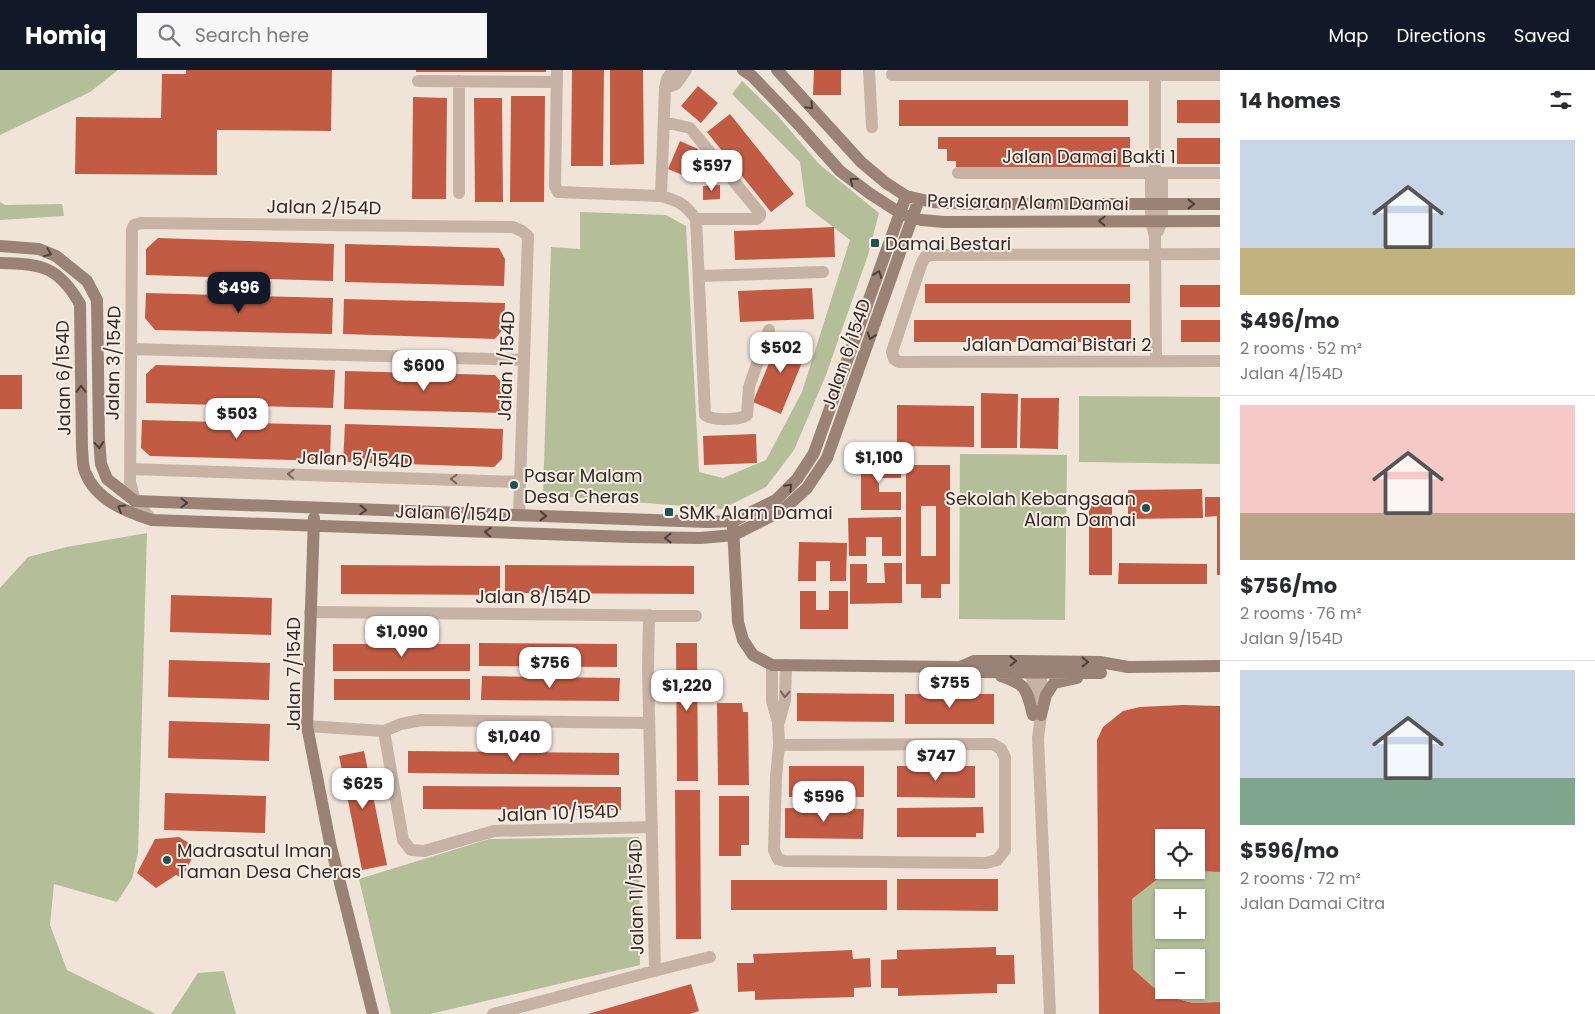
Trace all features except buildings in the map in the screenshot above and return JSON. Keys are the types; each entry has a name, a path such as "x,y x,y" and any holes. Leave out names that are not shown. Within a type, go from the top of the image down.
{"street":[{"path":"661,196 665,88 667,79 673,70"},
{"path":"665,88 676,84 686,70"},
{"path":"743,70 752,76 840,171 906,218"},
{"name":"Persiaran Alam Damai","path":"777,70 860,162 886,183 912,197 932,202 969,204 1220,204"},
{"path":"869,70 872,127"},
{"path":"892,75 1155,73 1220,76"},
{"path":"1155,73 1155,173 1162,177 1156,204 1156,361"},
{"path":"418,81 557,76 555,186 558,192 661,196 676,200 686,206 696,219 705,415 709,418 735,419 747,415 749,387 769,330"},
{"path":"459,81 459,193"},
{"path":"664,122 690,128 760,213 757,219 696,219"},
{"name":"Jalan Damai Bakti 1","path":"958,174 1220,173"},
{"name":"Jalan 6/154D","path":"0,263 28,264 51,271 69,285 80,304 82,448 85,472 108,501 127,512 152,520 631,538 701,538 734,535 783,510 807,488 827,458 912,197"},
{"name":"Jalan 6/154D","path":"0,246 39,249 56,256 87,281 97,300 101,464 107,478 135,501 708,522 733,521 776,500 797,479 814,453 906,218"},
{"name":"Persiaran Alam Damai","path":"906,218 944,222 1220,221"},
{"name":"Jalan 2/154D","path":"134,225 141,223 333,224 513,227"},
{"name":"Jalan 3/154D","path":"134,225 132,230 130,482 135,501"},
{"name":"Jalan 1/154D","path":"513,227 528,236 519,515"},
{"path":"1155,254 1220,254"},
{"name":"Jalan Damai Bistari 2","path":"1155,254 932,255 925,257 892,352 894,359 899,362 1220,361"},
{"path":"699,276 823,272"},
{"path":"131,348 524,360"},
{"name":"Jalan 5/154D","path":"130,469 520,482"},
{"path":"135,501 152,520"},
{"name":"Jalan 7/154D","path":"314,508 307,726 330,842 373,1014"},
{"path":"518,533 519,515"},
{"path":"733,521 738,622 743,640 753,655 772,665 960,666 974,661 1101,673"},
{"path":"284,525 300,527 313,544 325,529 335,527"},
{"path":"734,553 750,528"},
{"path":"701,538 719,542 734,553"},
{"name":"Jalan 8/154D","path":"310,612 649,614 696,616"},
{"name":"Jalan 11/154D","path":"649,614 648,670 655,970"},
{"path":"960,666 973,672 1100,662 1128,667 1220,666"},
{"path":"772,665 772,701 778,722 779,745 774,850 778,859 986,863 998,860 1005,850 1005,758 1001,749 993,744 779,745"},
{"path":"778,722 785,700 786,665"},
{"path":"1037,667 1037,715 1050,1014"},
{"path":"1037,715 1054,683 1128,667"},
{"path":"992,672 1018,682 1027,692 1037,715"},
{"path":"307,726 384,731 402,724 422,720 649,723"},
{"name":"Jalan 10/154D","path":"384,731 403,840 411,850 424,851 494,831 652,827"},
{"path":"493,1014 710,957"}],"green space":[{"path":"0,70 118,70 90,92 0,135"},
{"path":"742,81 777,115 819,164 879,213 868,255 826,375 794,450 766,487 722,509 543,495 551,247 580,249 580,212 666,215 686,226 699,472 723,478 766,460 802,392 850,240 806,206 800,162 732,94"},
{"path":"0,202 5,205 62,204 64,216 0,220"},
{"path":"1079,396 1220,397 1220,464 1079,462"},
{"path":"960,454 1067,455 1065,620 959,619"},
{"path":"147,533 138,853 132,879 117,902 54,884 50,925 67,970 156,1014 0,1014 0,588 28,557 67,547"},
{"path":"639,837 640,965 430,1014 391,1014 359,879 489,839"},
{"path":"1205,871 1220,872 1220,1002 1193,1003 1178,999 1205,999 1205,949 1155,949 1155,989 1133,969 1132,899 1158,879 1205,879"},
{"path":"224,971 236,1014 171,1014 198,973"}],"place":[{"name":"Damai Bestari","path":"875,243"},
{"name":"Pasar Malam Desa Cheras","path":"514,485"},
{"name":"Sekolah Kebangsaan Alam Damai","path":"1146,508"},
{"name":"SMK Alam Damai","path":"669,512"},
{"name":"Madrasatul Iman Taman Desa Cheras","path":"167,860"}]}
